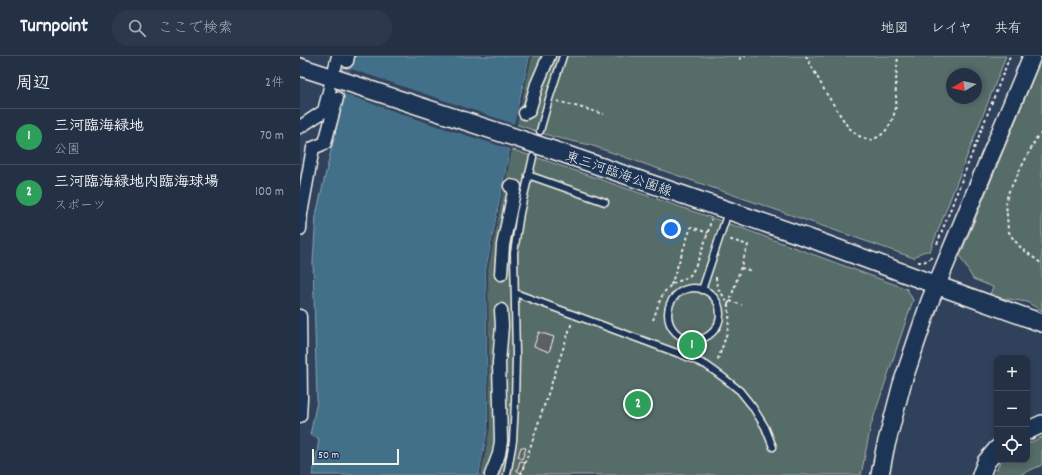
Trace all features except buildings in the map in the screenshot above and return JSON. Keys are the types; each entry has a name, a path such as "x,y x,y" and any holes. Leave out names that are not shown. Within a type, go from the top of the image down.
{"main road":[{"path":"880,475 885,449 902,384 936,285 1032,56"},
{"name":"東三河臨海公園線","path":"300,67 550,149 728,210 1042,323"},
{"path":"1030,430 1042,424"},
{"path":"981,475 986,462 994,453"}],"street":[{"path":"525,113 529,111 537,84 549,56"},
{"path":"300,127 324,112 344,58"},
{"path":"300,229 301,214 314,148 325,143 337,98"},
{"path":"501,274 503,245 515,187 510,186"},
{"path":"491,475 499,454 501,441 499,370 502,326 501,310"},
{"path":"300,316 302,398 300,416"}],"lane":[{"path":"540,131 563,56"},
{"path":"507,475 513,441 515,402 516,357 514,253 520,213 533,157"},
{"path":"528,175 605,202"},
{"path":"702,290 728,210"},
{"path":"691,289 702,290 709,294 717,303 719,311 718,323 713,332 698,340 687,339 679,336 669,322 669,308 674,298 680,292 691,289"},
{"path":"515,293 706,365 740,391 752,406 765,427 773,447"}],"path":[{"path":"739,59 746,56"},
{"path":"806,56 826,93 848,127 858,136 869,140 878,138 884,133 889,128 893,117 896,105 898,56"},
{"path":"935,250 1010,56"},
{"path":"549,99 604,114"},
{"path":"1042,133 1037,137 1009,191 1006,201 1008,230 1011,236 1024,251 1042,264"},
{"path":"671,285 687,277 694,270 708,233 711,222 709,216"},
{"path":"653,320 664,293 671,285 691,228 708,233"},
{"path":"726,246 730,234"},
{"path":"728,239 748,245 728,304"},
{"path":"914,262 924,262 932,257"},
{"path":"741,268 752,271"},
{"path":"714,371 729,324 728,304 717,287 716,274"},
{"path":"730,301 742,305"},
{"path":"521,475 574,315"}],"green space":[{"path":"530,56 1006,56 930,251 925,251 914,258 590,145 554,137 515,124"},
{"path":"1042,57 1042,311 1027,302 989,296 993,287 973,279 960,256"},
{"path":"510,149 744,229 907,289 913,300 871,425 861,475 479,475 488,428 486,270"},
{"path":"1042,437 1042,465 1019,475 994,475 1000,463 1030,463 1030,443"}],"water":[{"path":"353,56 530,56 521,93 486,270 488,428 479,475 312,475 319,439 310,435 317,401 313,262 316,215"}],"pier":[{"path":"530,56 532,56 488,270 490,428 481,475 479,475 488,428 486,270 510,149 428,123 342,93 348,68 514,124"}],"tunnel":[{"path":"337,98 347,61"}],"place":[{"name":"三河臨海緑地","path":"692,345"},
{"name":"三河臨海緑地内臨海球場","path":"638,404"}]}
